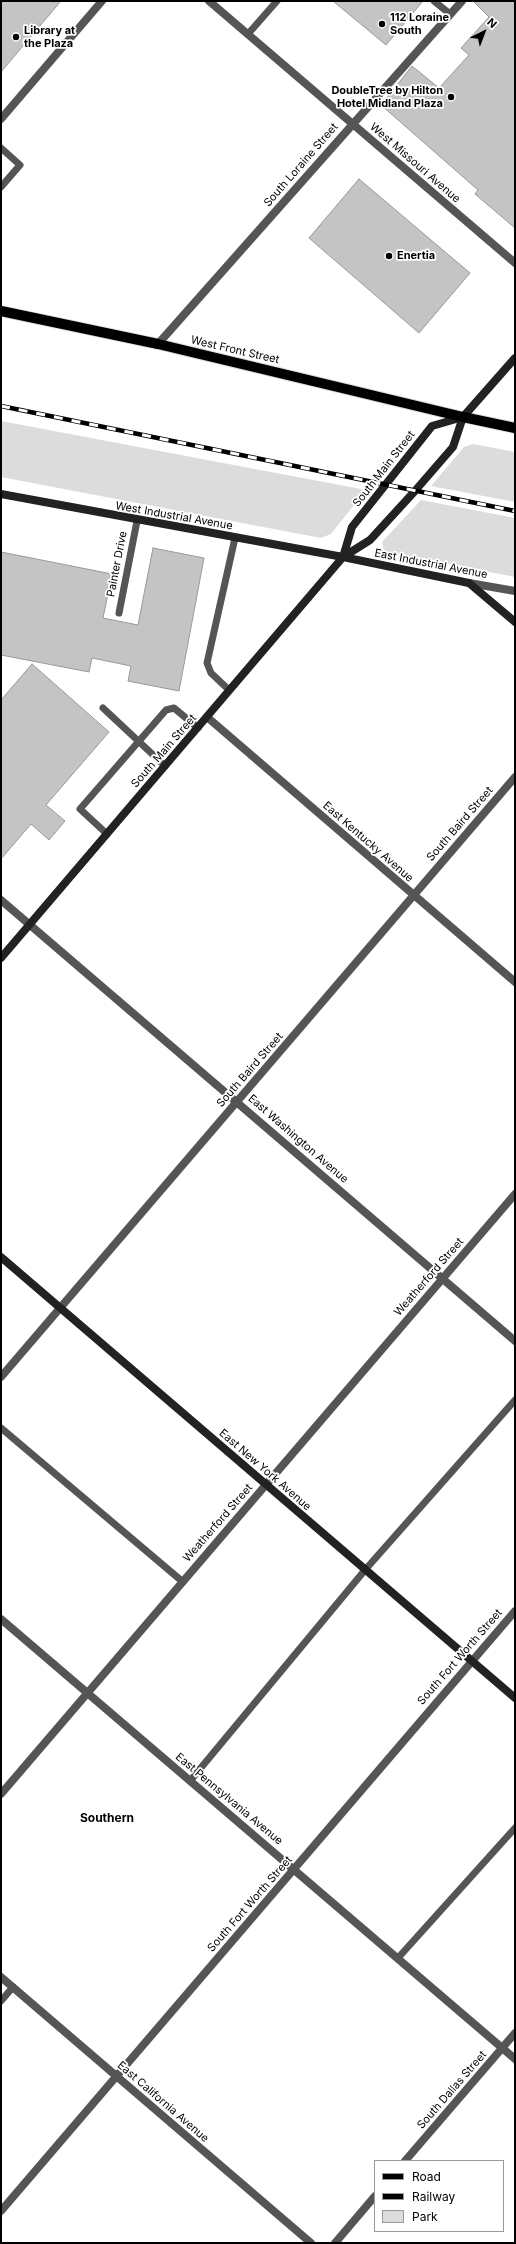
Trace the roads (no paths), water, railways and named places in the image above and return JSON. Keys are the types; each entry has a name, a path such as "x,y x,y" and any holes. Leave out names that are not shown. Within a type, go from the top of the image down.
{"main road":[{"name":"West Front Street","path":"1,311 158,344 463,417 515,428"}],"street":[{"path":"1,119 102,1"},
{"name":"West Missouri Avenue","path":"209,1 515,263"},
{"name":"South Loraine Street","path":"158,344 462,1"},
{"name":"South Main Street","path":"1,958 343,557 370,540 453,447 463,417 515,358"},
{"name":"South Main Street","path":"343,557 352,527 432,426 463,417"},
{"name":"West Industrial Avenue","path":"1,494 343,557"},
{"name":"East Industrial Avenue","path":"343,557 515,591"},
{"path":"469,583 515,622"},
{"name":"East Kentucky Avenue","path":"207,717 515,982"},
{"name":"South Baird Street","path":"1,1377 515,777"},
{"name":"East Washington Avenue","path":"1,900 515,1341"},
{"name":"Weatherford Street","path":"1,1794 515,1194"},
{"name":"East New York Avenue","path":"1,1258 515,1698"},
{"name":"South Fort Worth Street","path":"1,2211 515,1611"},
{"name":"East Pennsylvania Avenue","path":"1,1619 515,2059"},
{"name":"East California Avenue","path":"1,1977 311,2243"},
{"name":"South Dallas Street","path":"406,2160 515,2033"},
{"path":"335,2243 374,2197"}],"lane":[{"path":"248,34 276,1"},
{"path":"434,1 450,14"},
{"path":"1,148 20,165 1,187"},
{"name":"Painter Drive","path":"119,613 137,520"},
{"path":"229,690 212,673 207,663 235,538"},
{"path":"103,708 165,766"},
{"path":"107,834 80,809 138,741 166,710 174,708 198,728"},
{"path":"190,1781 365,1570 515,1400"},
{"path":"1,1428 183,1582"},
{"path":"398,1958 515,1828"},
{"path":"1,2001 13,1987"}],"railway":[{"path":"1,406 515,511"}],"place":[{"name":"112 Loraine South","path":"382,24"},
{"name":"Library at the Plaza","path":"16,37"},
{"name":"DoubleTree by Hilton Hotel Midland Plaza","path":"451,97"},
{"name":"Enertia","path":"389,256"}],"district":[{"name":"Southern","path":"107,1818"}]}
